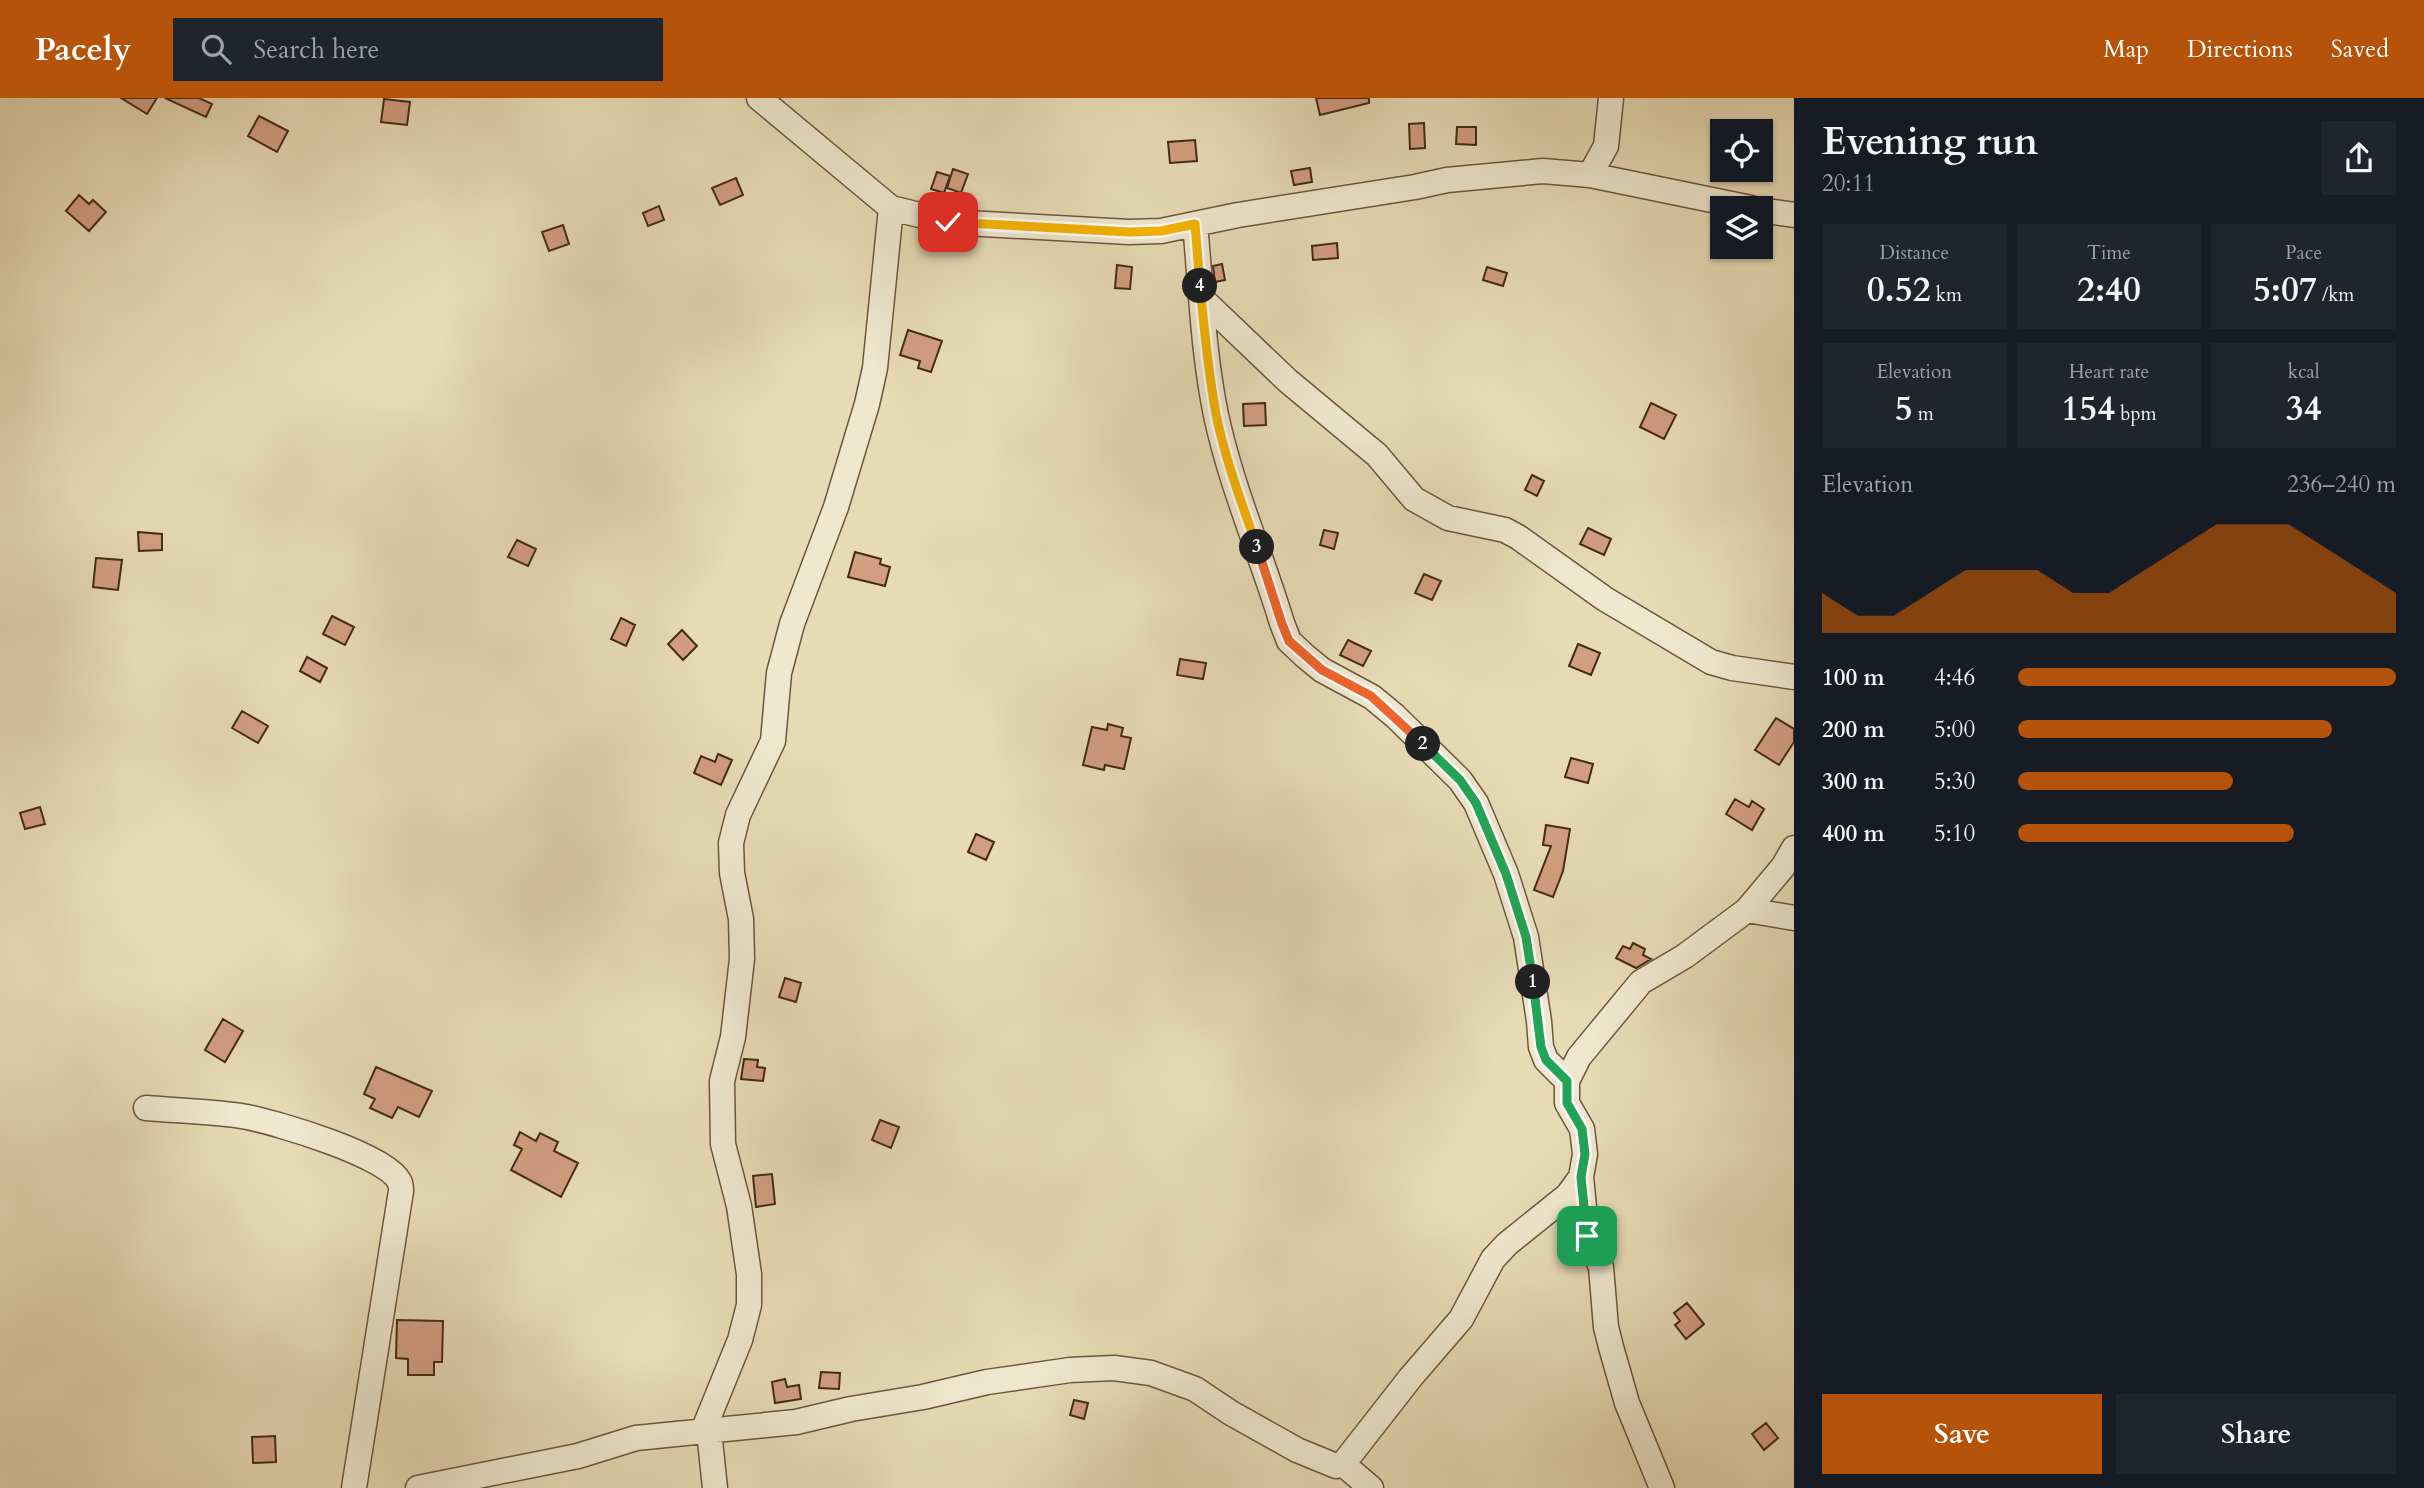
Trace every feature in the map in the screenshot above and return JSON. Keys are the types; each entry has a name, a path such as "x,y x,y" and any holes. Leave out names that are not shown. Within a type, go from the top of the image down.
{"street":[{"path":"759,98 891,208 918,217 961,223 1129,232 1161,231 1238,215 1447,180 1544,171 1590,175 1710,200"},
{"path":"1590,175 1606,146 1611,98"},
{"path":"715,1488 706,1431 740,1340 749,1305 749,1274 739,1206 723,1144 722,1081 733,1037 741,959 741,919 732,873 731,843 738,815 773,741 779,673 792,624 836,507 867,404 875,368 891,208"},
{"path":"1773,212 1794,215"},
{"path":"1195,224 1201,298 1217,415 1234,479 1289,641 1322,670 1371,696 1395,716 1460,780 1476,803 1506,874 1526,937 1541,1047 1546,1060 1567,1081"},
{"path":"1201,298 1288,381 1377,456 1405,490 1428,508 1448,518 1505,530 1605,599 1711,662 1732,668 1794,677"},
{"path":"1662,1488 1627,1403 1606,1327 1601,1267 1587,1236 1581,1177 1585,1154 1582,1129 1567,1103 1567,1081 1579,1057 1641,982 1685,956 1747,910 1783,867 1794,848"},
{"path":"1747,910 1794,918"},
{"path":"146,1108 247,1117 295,1129 363,1156 388,1170 399,1180 401,1191 354,1488"},
{"path":"418,1488 578,1456 636,1438 796,1422 987,1382 1070,1370 1114,1368 1151,1373 1195,1389 1231,1413 1297,1450 1326,1463 1343,1464 1411,1377 1461,1319 1493,1259 1507,1244 1568,1195 1581,1177"},
{"path":"1343,1464 1371,1488"}],"building":[{"path":"121,98 157,98 147,114"},
{"path":"165,98 199,98 212,104 206,117"},
{"path":"1316,98 1369,98 1369,103 1320,115"},
{"path":"384,99 410,102 407,125 381,122"},
{"path":"259,116 288,131 277,152 248,136"},
{"path":"1424,123 1425,148 1410,149 1409,124"},
{"path":"1457,127 1476,127 1476,145 1456,144"},
{"path":"1195,140 1197,161 1170,163 1168,142"},
{"path":"1310,168 1312,182 1294,185 1291,171"},
{"path":"953,169 968,174 961,193 947,188"},
{"path":"937,172 950,176 944,193 931,189"},
{"path":"736,178 743,195 720,205 712,188"},
{"path":"79,195 89,204 93,200 106,212 89,231 66,211"},
{"path":"659,206 664,220 648,226 643,213"},
{"path":"563,225 569,244 549,251 542,232"},
{"path":"1337,243 1338,258 1313,260 1312,246"},
{"path":"1222,264 1225,280 1215,282 1213,266"},
{"path":"1117,265 1132,267 1130,289 1115,288"},
{"path":"1487,267 1507,273 1503,286 1483,280"},
{"path":"908,330 942,341 931,372 918,368 920,361 900,355"},
{"path":"1265,403 1266,425 1244,426 1243,404"},
{"path":"1651,403 1676,415 1664,439 1640,427"},
{"path":"1532,475 1544,481 1537,496 1525,490"},
{"path":"1588,528 1611,539 1604,555 1580,544"},
{"path":"1324,530 1338,533 1334,549 1320,545"},
{"path":"138,532 162,534 162,550 139,551"},
{"path":"517,540 536,549 528,566 508,557"},
{"path":"855,552 881,559 880,564 890,567 885,586 848,577"},
{"path":"96,558 122,560 118,590 93,587"},
{"path":"1424,574 1441,581 1432,600 1415,593"},
{"path":"332,616 354,627 345,645 323,634"},
{"path":"621,618 635,625 626,646 611,639"},
{"path":"682,630 697,646 683,660 668,644"},
{"path":"1348,640 1371,651 1363,666 1340,655"},
{"path":"1578,644 1600,653 1591,675 1569,666"},
{"path":"307,657 327,668 320,682 300,671"},
{"path":"1180,659 1206,663 1203,679 1177,675"},
{"path":"242,711 268,726 258,743 232,728"},
{"path":"1776,718 1794,729 1794,742 1779,765 1755,750"},
{"path":"1108,724 1123,728 1121,736 1131,738 1124,769 1105,765 1104,770 1083,765 1092,727 1107,730"},
{"path":"718,754 732,760 721,785 694,773 701,756 715,762"},
{"path":"1571,758 1593,764 1588,783 1565,777"},
{"path":"1735,799 1749,807 1752,801 1764,809 1752,830 1726,814"},
{"path":"40,807 45,824 25,829 20,813"},
{"path":"1546,825 1570,829 1563,871 1553,897 1534,890 1551,846 1543,845"},
{"path":"976,834 994,842 986,860 968,852"},
{"path":"1633,943 1645,949 1643,955 1651,959 1636,968 1616,958 1623,946 1630,949"},
{"path":"785,978 801,983 796,1002 779,997"},
{"path":"223,1019 243,1031 225,1062 205,1050"},
{"path":"744,1059 758,1060 757,1067 765,1068 763,1081 741,1079"},
{"path":"376,1067 432,1091 419,1117 398,1107 392,1118 370,1108 375,1099 364,1094"},
{"path":"880,1120 899,1127 891,1148 872,1140"},
{"path":"520,1132 536,1141 540,1133 558,1142 554,1151 578,1163 561,1197 511,1170 522,1149 514,1145"},
{"path":"772,1174 775,1204 756,1207 753,1176"},
{"path":"1687,1303 1704,1324 1686,1339 1675,1325 1680,1321 1674,1313"},
{"path":"397,1320 443,1321 442,1362 434,1362 434,1375 408,1375 408,1359 396,1358"},
{"path":"821,1372 840,1373 839,1389 819,1388"},
{"path":"785,1379 787,1387 799,1385 801,1399 775,1403 772,1382"},
{"path":"1074,1400 1088,1403 1084,1419 1070,1415"},
{"path":"1766,1423 1778,1438 1764,1450 1752,1434"},
{"path":"275,1436 276,1462 253,1463 252,1437"}],"route":[{"path":"948,222 1129,232 1161,231 1195,224 1208,358 1217,415 1234,479 1282,624 1289,641 1322,670 1371,696 1395,716 1460,780 1476,803 1506,874 1526,937 1541,1047 1546,1060 1567,1081 1567,1103 1582,1129 1585,1154 1581,1177 1587,1236"}]}
